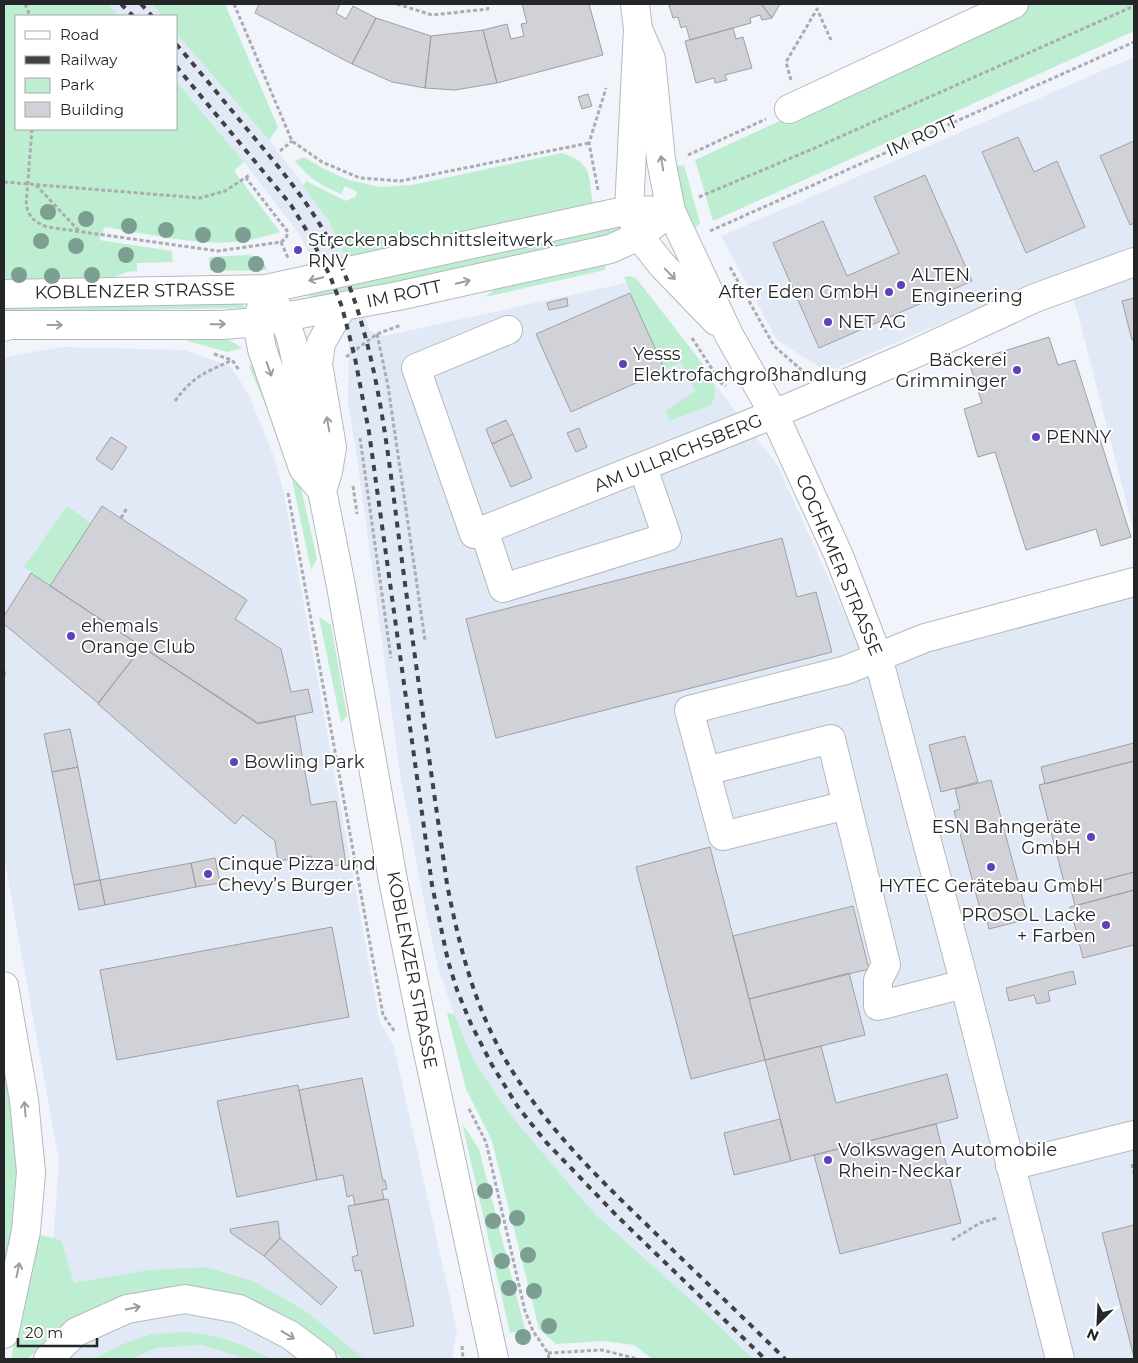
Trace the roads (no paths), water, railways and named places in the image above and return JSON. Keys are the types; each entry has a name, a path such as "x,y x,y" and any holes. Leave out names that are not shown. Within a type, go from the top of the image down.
{"street":[{"path":"794,106 1007,5"},
{"path":"629,210 636,17"},
{"name":"COCHEMER STRASSE","path":"636,17 651,59 661,160 672,211 730,335 774,414 839,556 878,657 1060,1359"},
{"name":"COCHEMER STRASSE","path":"629,210 640,236 662,265 730,335"},
{"name":"IM ROTT","path":"266,289 629,210 672,211"},
{"name":"IM ROTT","path":"284,318 305,312 398,296 610,249 640,236 672,211"},
{"name":"AM ULLRICHSBERG","path":"484,530 774,414 914,354 1035,298 1134,262"},
{"name":"KOBLENZER STRASSE","path":"4,294 266,289"},
{"name":"KOBLENZER STRASSE","path":"266,289 284,318 292,341 314,450 334,480"},
{"name":"KOBLENZER STRASSE","path":"266,289 257,322 262,349 303,468 334,480"},
{"name":"KOBLENZER STRASSE","path":"342,307 321,343 318,364 332,447 341,586 393,880 422,1029 494,1359"},
{"name":"KOBLENZER STRASSE","path":"5,326 222,325 284,318"},
{"path":"508,330 416,368 474,534 484,530 503,588 667,537 632,472"},
{"path":"847,805 723,836 689,710 846,670 925,638 1134,582"},
{"path":"706,771 831,739 886,965 878,980 878,1006 964,984"},
{"path":"4,986 24,1100 31,1172 26,1231 4,1334"},
{"path":"1010,1166 1134,1135"},
{"path":"48,1359 76,1332 128,1309 185,1300 239,1309 290,1335 322,1359"}],"railway":[{"path":"121,4 132,15"},
{"path":"141,4 151,15"},
{"path":"178,46 275,163 298,192 318,222 336,254 362,324 379,397 385,435 447,884 462,952 476,996 494,1038 520,1083 536,1105 588,1167 785,1359"},
{"path":"178,68 291,205 310,236 330,276 342,307 355,358 369,432 432,885 448,961 471,1024 492,1065 518,1107 546,1142 617,1216 765,1359"}],"place":[{"name":"Streckenabschnittsleitwerk RNV","path":"298,250"},
{"name":"ALTEN Engineering","path":"901,285"},
{"name":"After Eden GmbH","path":"889,292"},
{"name":"NET AG","path":"828,322"},
{"name":"Yesss Elektrofachgroßhandlung","path":"623,364"},
{"name":"Bäckerei Grimminger","path":"1017,370"},
{"name":"PENNY","path":"1036,437"},
{"name":"ehemals Orange Club","path":"71,636"},
{"name":"Bowling Park","path":"234,762"},
{"name":"ESN Bahngeräte GmbH","path":"1091,837"},
{"name":"HYTEC Gerätebau GmbH","path":"991,867"},
{"name":"Cinque Pizza und Chevy’s Burger","path":"208,874"},
{"name":"PROSOL Lacke + Farben","path":"1106,925"},
{"name":"Volkswagen Automobile Rhein-Neckar","path":"828,1160"}]}
